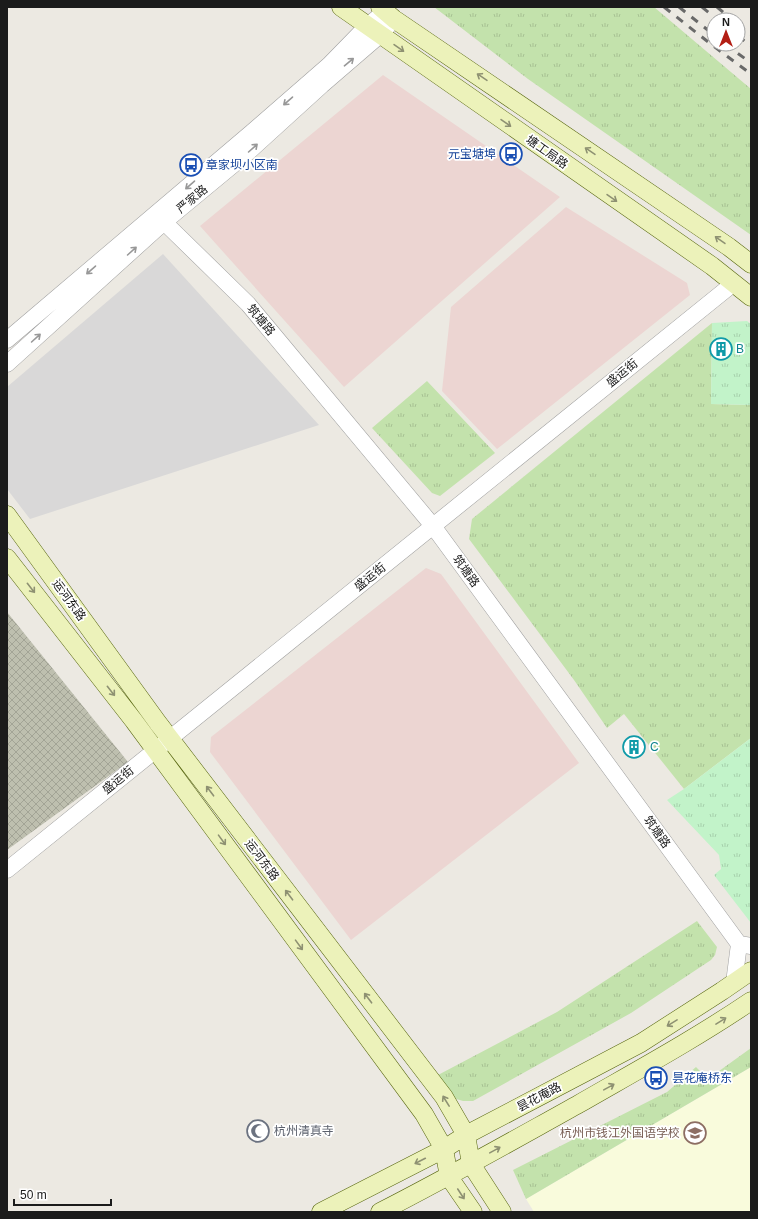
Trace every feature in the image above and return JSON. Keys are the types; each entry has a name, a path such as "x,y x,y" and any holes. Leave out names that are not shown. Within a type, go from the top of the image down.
{"main road":[{"name":"塘工局路","path":"341,7 712,266 751,298"},
{"name":"塘工局路","path":"387,12 729,246 751,264"},
{"name":"运河东路","path":"7,515 170,739 444,1097 466,1135 471,1164 502,1212"},
{"name":"运河东路","path":"7,558 156,750 424,1114 444,1149 449,1176 472,1212"},
{"name":"昙花庵路","path":"321,1212 444,1149 466,1135 641,1043 751,971"},
{"name":"昙花庵路","path":"380,1212 471,1164 653,1062 722,1021 751,1001"}],"street":[{"name":"严家路","path":"7,364 164,222 245,155 322,85 374,31 387,12"},
{"name":"严家路","path":"7,340 329,65 374,31"},
{"name":"筑塘路","path":"164,222 248,304 433,526 745,945 734,983"},
{"name":"盛运街","path":"7,870 734,283"}],"shaded area":[{"path":"383,75 560,197 344,387 200,226"},
{"path":"566,207 687,283 690,295 497,449 442,391 451,307"},
{"path":"163,254 319,425 30,519 7,489 7,387"},
{"path":"426,568 441,574 579,763 351,940 210,752 211,737"},
{"path":"7,612 128,762 7,850"},
{"name":"杭州市钱江外国语学校","path":"751,1067 751,1212 534,1212 526,1199"}],"green space":[{"path":"434,7 654,7 751,89 751,235 528,79"},
{"path":"747,321 751,324 751,405 711,404 712,323"},
{"path":"712,323 711,404 751,405 751,738 684,789 624,714 607,728 574,680 469,539 472,519"},
{"path":"427,381 495,453 440,496 432,493 372,428"},
{"path":"751,738 751,923 714,875 721,869 719,855 667,800 684,789"},
{"path":"697,921 717,947 715,955 711,960 631,1013 473,1101 463,1101 453,1098 438,1075 557,1012"},
{"path":"751,1048 751,1067 526,1199 513,1170 667,1092 696,1067 708,1079"}],"railway":[{"path":"664,7 751,74"},
{"path":"679,7 706,29"},
{"path":"702,7 708,12"},
{"path":"717,7 723,12"},
{"path":"746,31 751,35"},
{"path":"746,42 751,46"},
{"path":"736,52 751,63"}],"place":[{"name":"元宝塘埠","path":"511,154"},
{"name":"章家坝小区南","path":"191,165"},
{"name":"B","path":"721,349"},
{"name":"C","path":"634,747"},
{"name":"昙花庵桥东","path":"656,1078"},
{"name":"杭州清真寺","path":"258,1131"},
{"name":"杭州市钱江外国语学校","path":"695,1133"}]}
